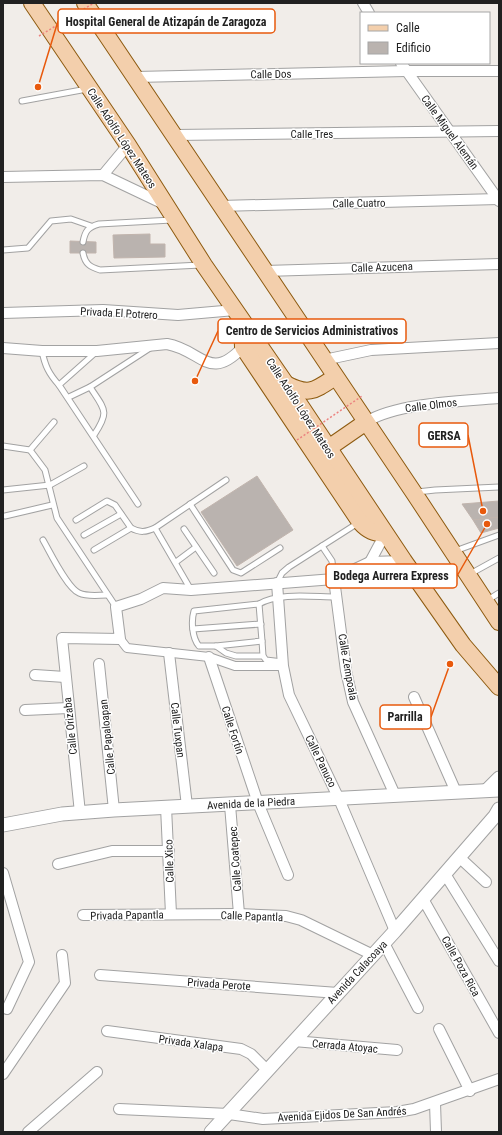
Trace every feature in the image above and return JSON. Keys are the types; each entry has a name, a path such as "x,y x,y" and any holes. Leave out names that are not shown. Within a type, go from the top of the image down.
{"main road":[{"name":"Calle Adolfo López Mateos","path":"32,3 128,145 204,265 264,352 279,386 327,449 463,645 499,687"},
{"path":"85,3 175,135 220,206 265,270 468,575 492,597 498,618"},
{"path":"238,315 243,347 279,386 360,522 374,533 385,534"},
{"path":"279,386 312,391 335,377"},
{"path":"327,449 366,422"}],"street":[{"path":"363,3 368,12"},
{"name":"Calle Dos","path":"136,77 403,67 499,71"},
{"name":"Calle Miguel Alemán","path":"403,67 499,200"},
{"name":"Calle Tres","path":"175,135 499,132"},
{"path":"103,175 128,145"},
{"path":"3,177 103,175 165,204"},
{"name":"Calle Cuatro","path":"220,206 499,200"},
{"name":"Calle Azucena","path":"265,270 499,264"},
{"name":"Privada El Potrero","path":"3,313 103,310 178,316 238,315"},
{"path":"324,360 371,350 499,342"},
{"path":"3,348 42,351 97,350 155,345 178,346 210,364 221,364 232,359 243,347"},
{"name":"Calle Olmos","path":"366,422 376,416 400,410 499,398"},
{"path":"370,562 385,534"},
{"path":"283,664 235,666 209,657 127,648 120,639 116,607 142,599 163,588 191,590 334,578 370,562 404,561"},
{"name":"Calle Zempoala","path":"334,578 346,671 353,702 395,795"},
{"name":"Calle Panuco","path":"277,583 283,664 289,695 339,798 395,931"},
{"name":"Calle Orizaba","path":"80,813 62,638 120,639"},
{"name":"Calle Tuxpan","path":"168,653 188,806"},
{"name":"Calle Fortín","path":"209,657 258,803 288,875"},
{"name":"Calle Papaloapan","path":"99,664 114,810"},
{"path":"35,675 65,677"},
{"path":"414,697 456,792"},
{"path":"25,710 68,708"},
{"path":"493,790 499,778"},
{"name":"Avenida de la Piedra","path":"3,824 80,813 114,810 493,790"},
{"name":"Calle Coatepec","path":"230,805 239,914"},
{"name":"Calle Xico","path":"166,807 171,914"},
{"name":"Avenida Calacoaya","path":"211,1132 395,931 495,816 499,809"},
{"path":"58,864 112,851 169,851"},
{"path":"459,858 486,882"},
{"path":"3,874 29,962 6,1010"},
{"path":"445,874 499,961"},
{"name":"Calle Poza Rica","path":"423,899 499,1033"},
{"name":"Calle Papantla","path":"171,914 286,916 301,920 373,955"},
{"name":"Privada Papantla","path":"83,915 171,914"},
{"path":"384,943 418,1008"},
{"path":"3,1074 65,983 62,955"},
{"name":"Privada Perote","path":"100,975 338,993"},
{"path":"439,1029 470,1091"},
{"name":"Privada Xalapa","path":"107,1031 241,1049 251,1054 267,1070"},
{"name":"Cerrada Atoyac","path":"294,1041 397,1050"},
{"path":"28,1132 97,1072"},
{"name":"Avenida Ejidos De San Andrés","path":"119,1110 229,1114 263,1119 398,1112 414,1110 499,1080"},
{"path":"435,1103 436,1132"}],"lane":[{"path":"22,101 89,88"},
{"path":"3,250 28,248 52,221 77,220 91,226"},
{"path":"83,242 86,230 91,226 99,224 175,220"},
{"path":"83,253 85,260 90,267 100,270 204,265"},
{"path":"69,397 90,387 155,345"},
{"path":"59,385 97,350"},
{"path":"42,351 44,364 49,374 69,397 138,504"},
{"path":"90,387 103,407 105,414 104,420 94,435"},
{"path":"30,450 54,422"},
{"path":"3,446 30,450 45,470 50,485 52,504 57,518 116,607"},
{"path":"3,490 50,485 84,466"},
{"path":"76,520 107,502 115,505 131,528 138,532 147,532 226,480"},
{"path":"414,493 436,490 499,487"},
{"path":"5,516 52,504"},
{"path":"190,504 233,570 237,573 241,573 280,548"},
{"path":"84,535 121,514"},
{"path":"277,583 282,574 289,567 360,522"},
{"path":"94,550 131,528"},
{"path":"155,528 191,590"},
{"path":"184,530 214,574"},
{"path":"453,552 499,535"},
{"path":"43,540 71,586 78,593 88,596 107,595"},
{"path":"322,546 332,561 334,578"},
{"path":"176,562 196,547"},
{"path":"468,575 499,558"},
{"path":"262,641 216,646 199,646 195,641 192,616 194,611 259,604 266,600 278,597 336,596"},
{"path":"259,604 263,656 266,660 283,664"},
{"path":"193,629 261,624"},
{"path":"216,646 226,653 236,656 263,656"}],"path":[{"path":"39,36 94,3"},
{"path":"297,440 362,396"}],"building":[{"path":"150,234 150,244 165,244 165,257 114,258 113,235"},
{"path":"70,241 96,242 96,253 70,253"},
{"path":"257,476 293,530 237,566 201,512"},
{"path":"499,501 499,517 473,520 462,504"},
{"path":"499,517 499,528 481,533 473,520"}],"place":[{"name":"Hospital General de Atizapán de Zaragoza","path":"38,87"},
{"name":"Centro de Servicios Administrativos","path":"195,381"},
{"name":"GERSA","path":"483,511"},
{"name":"Bodega Aurrera Express","path":"487,524"},
{"name":"Parrilla","path":"450,664"}]}
